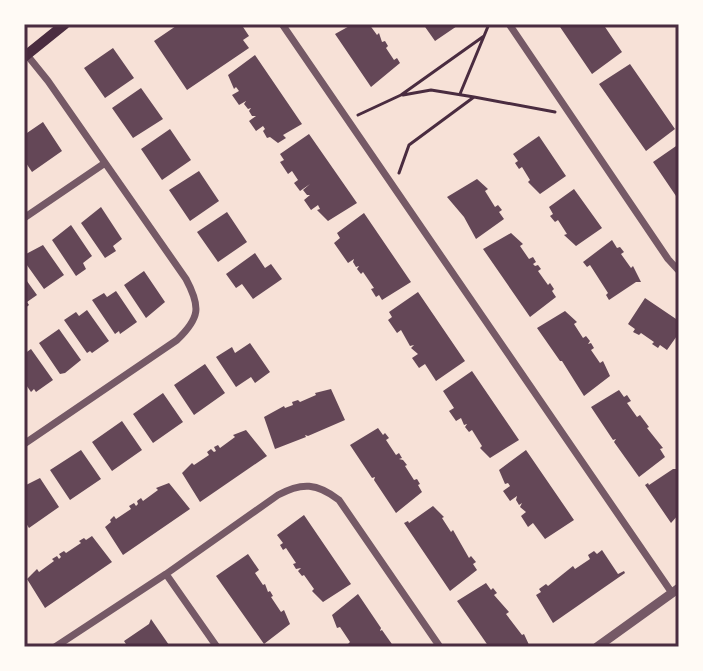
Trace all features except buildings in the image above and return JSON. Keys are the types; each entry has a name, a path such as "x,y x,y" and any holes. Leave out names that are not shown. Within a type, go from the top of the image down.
{"main road":[{"path":"26,56 65,24"}],"street":[{"path":"282,24 676,591 597,647"},
{"path":"509,24 679,271"},
{"path":"24,444 177,340 190,328 197,312 195,296 186,279 48,81 26,56"},
{"path":"24,218 105,163"},
{"path":"55,647 278,495 293,487 309,484 325,489 339,500 440,647"},
{"path":"166,574 217,647"}],"path":[{"path":"460,94 489,24"},
{"path":"348,120 401,95 484,36"},
{"path":"401,95 431,90 570,115"},
{"path":"395,188 409,145 474,97"}]}
